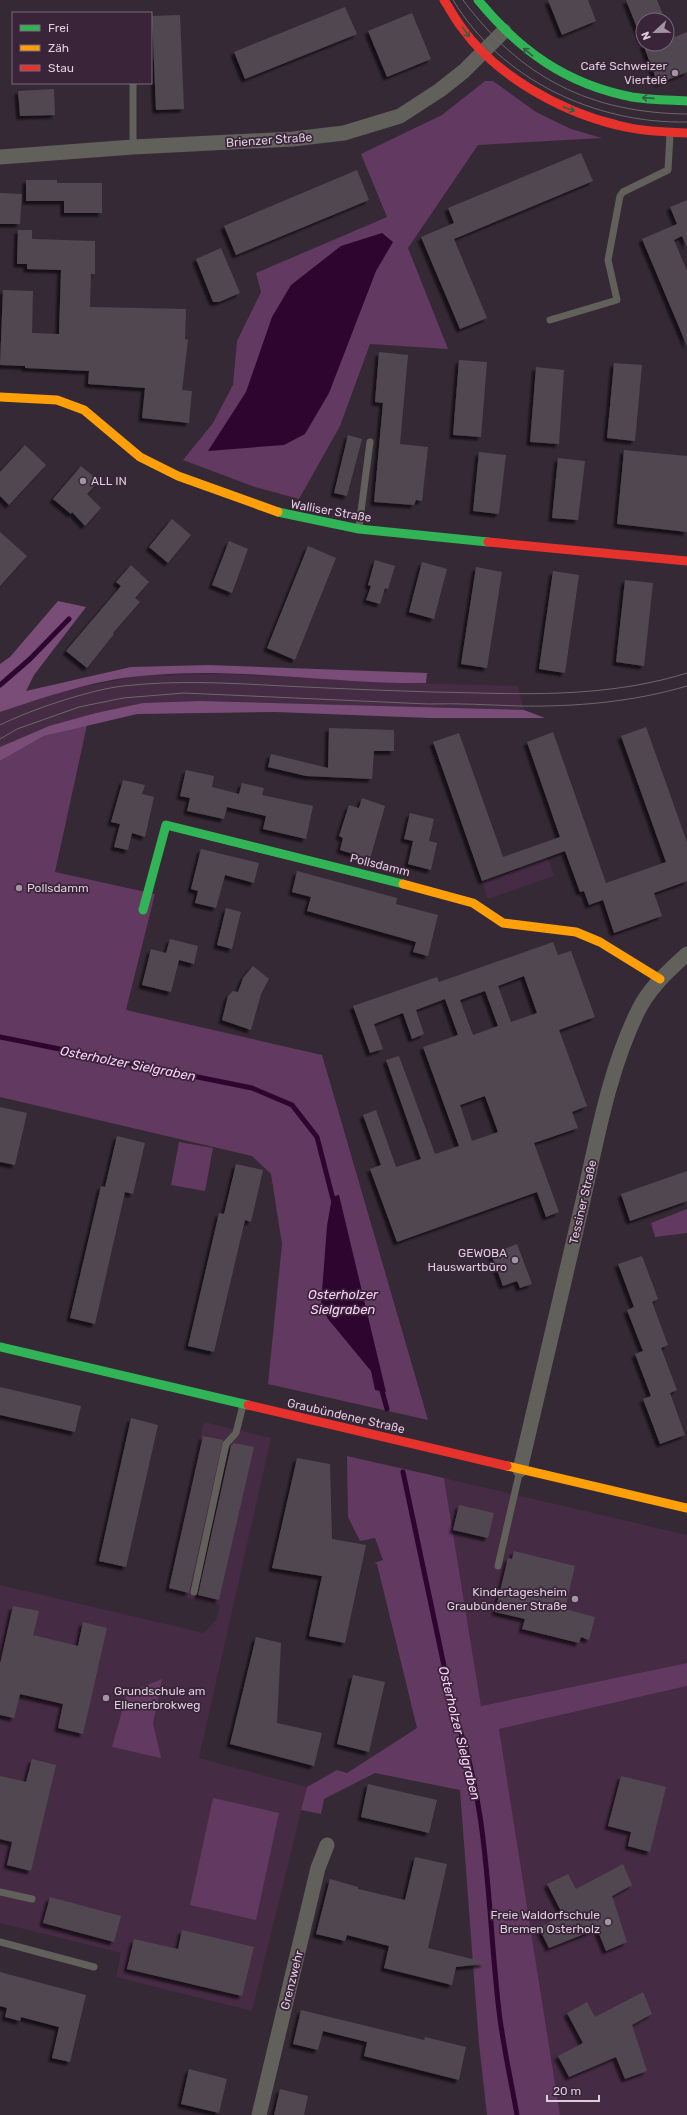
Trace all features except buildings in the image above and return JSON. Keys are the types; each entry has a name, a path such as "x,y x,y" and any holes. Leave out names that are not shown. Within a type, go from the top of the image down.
{"street":[{"path":"444,0 470,38 513,80 558,105 611,123 670,134 687,133"},
{"path":"478,0 504,31 538,59 560,72 596,88 633,97 687,101"},
{"name":"Brienzer Straße","path":"0,157 133,147 293,139 344,133 400,116 440,90 484,52 504,31"},
{"name":"Walliser Straße","path":"0,397 57,400 84,410 140,457 178,476 283,514 359,529 687,561"},
{"name":"Pollsdamm","path":"143,910 166,825 385,879 473,903 503,923 576,932 600,942 660,979"},
{"name":"Tessiner Straße","path":"520,1470 609,1091 620,1056 637,1012 660,979 687,954"},
{"name":"Graubündener Straße","path":"0,1347 687,1508"},
{"name":"Grenzwehr","path":"260,2115 318,1868 327,1845"}],"lane":[{"path":"132,84 133,147"},
{"path":"550,320 617,300 608,260 620,196 623,192 668,170 670,134"},
{"path":"359,529 370,442"},
{"path":"194,1592 226,1444 236,1433 243,1404"},
{"path":"498,1566 520,1470"},
{"path":"0,1892 32,1899"},
{"path":"0,1942 94,1967"}],"shaded area":[{"path":"485,81 493,81 536,112 571,129 602,138 478,145 408,248 448,349 370,344 340,426 299,499 255,487 183,460 213,423 233,385 237,341 261,292 256,273 387,217 361,154 442,115"},
{"path":"58,601 86,607 34,675 26,691 131,667 209,665 427,673 426,683 390,683 247,674 176,673 105,681 70,690 0,712 0,664 10,657"},
{"path":"220,674 412,683 518,686 524,710 200,701 143,703 49,726 0,747 0,712 66,690 140,676"},
{"path":"200,701 524,710 545,718 430,718 275,712 137,714 44,736 0,761 0,747 49,726 96,713 143,703"},
{"path":"87,725 55,872 155,894 126,1010 322,1055 428,1420 268,1384 282,1244 271,1174 252,1156 0,1097 0,761 44,736"},
{"path":"543,844 554,876 488,899 477,867"},
{"path":"179,1142 213,1148 205,1191 171,1185"},
{"path":"687,1209 687,1233 655,1237 651,1223"},
{"name":"Grundschule am Ellenerbrokweg","path":"204,1422 271,1438 199,1758 307,1787 252,2011 116,1977 121,1953 0,1923 0,1585 204,1633 216,1620 220,1605 167,1593"},
{"path":"347,1456 444,1478 481,1706 687,1663 687,1686 499,1729 560,2115 487,2115 479,2044 460,1790 375,1773 324,1799 321,1814 301,1810 307,1787 337,1770 347,1773 417,1728 377,1564 374,1563 383,1560 375,1538 360,1541 348,1517"},
{"name":"Kindertagesheim Graubündener Straße","path":"444,1478 687,1535 687,1663 481,1706"},
{"path":"162,1679 153,1723 161,1758 112,1747 127,1693"},
{"name":"Freie Waldorfschule Bremen Osterholz","path":"687,1686 687,2115 560,2115 499,1729"},
{"path":"213,1798 279,1813 256,1920 190,1905"}],"water":[{"path":"382,233 393,242 376,271 329,393 305,434 284,445 208,451 246,392 272,317 291,285 341,246"},
{"name":"Osterholzer Sielgraben","path":"339,1195 386,1392 375,1390 371,1371 328,1319 321,1305 327,1226 332,1197"}],"waterway":[{"path":"0,685 30,659 69,619"},
{"name":"Osterholzer Sielgraben","path":"0,1037 252,1088 292,1105 317,1137 334,1203"},
{"name":"Osterholzer Sielgraben","path":"381,1387 387,1409"},
{"name":"Osterholzer Sielgraben","path":"403,1472 454,1713 466,1749 475,1785 486,1860 495,1973 501,2024 517,2115"}],"tram line":[{"path":"453,0 473,28 497,53 524,74 554,92 586,105 619,115 653,121 687,122"},
{"path":"463,0 485,27 509,51 534,70 560,86 589,98 619,107 652,112 687,114"},
{"path":"0,725 43,707 77,696 109,688 143,684 223,683 406,691 532,694 584,692 610,689 662,680 687,673"},
{"path":"0,739 17,729 79,707 123,698 184,693 428,704 561,706 625,700 687,686"}],"traffic: fast":[{"path":"478,0 510,35 546,63 565,74 586,84 632,97 687,101"},
{"path":"278,512 359,529 488,542"},
{"path":"143,910 166,825 403,884"},
{"path":"0,1347 248,1405"}],"traffic: slow":[{"path":"0,397 57,400 84,410 140,457 178,476 278,512"},
{"path":"403,884 473,903 503,923 576,932 600,942 660,979"},
{"path":"507,1466 687,1508"}],"traffic: jam":[{"path":"444,0 457,21 476,45 493,62 532,90 574,111 617,125 660,132 687,133"},
{"path":"488,542 687,561"},
{"path":"248,1405 507,1466"}],"place":[{"name":"Café Schweizer Viertelé","path":"675,73"},
{"name":"ALL IN","path":"83,481"},
{"name":"Pollsdamm","path":"19,888"},
{"name":"GEWOBA Hauswartbüro","path":"515,1260"},
{"name":"Kindertagesheim Graubündener Straße","path":"575,1599"},
{"name":"Grundschule am Ellenerbrokweg","path":"106,1698"},
{"name":"Freie Waldorfschule Bremen Osterholz","path":"608,1922"}]}
